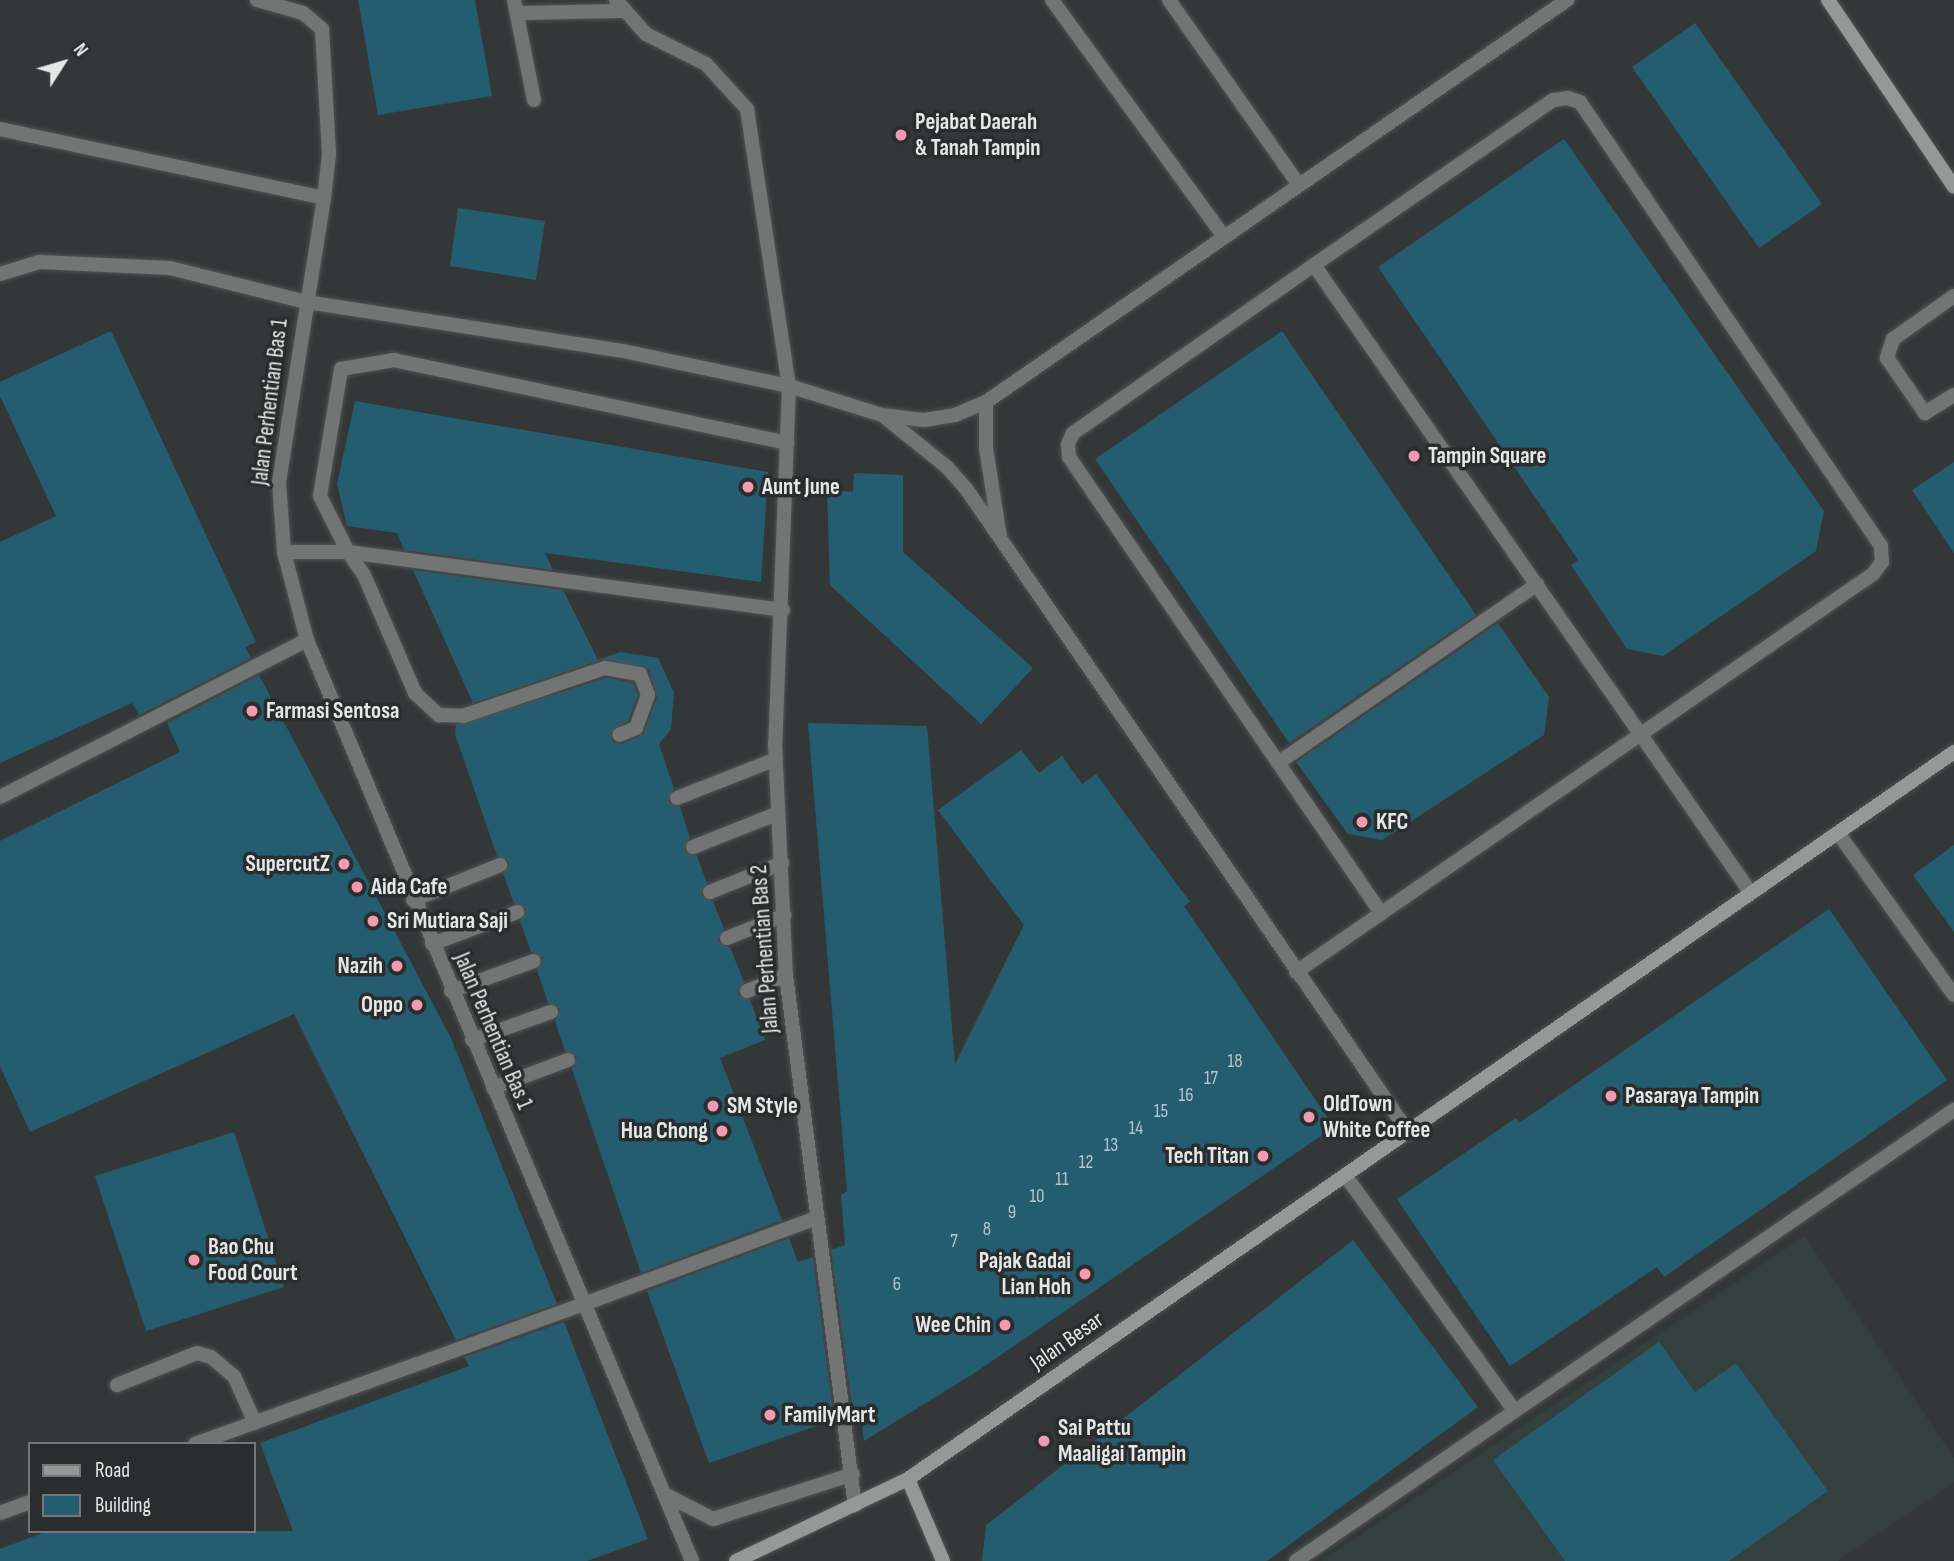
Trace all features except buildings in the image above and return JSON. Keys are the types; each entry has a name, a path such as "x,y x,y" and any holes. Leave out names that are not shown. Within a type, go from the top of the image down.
{"street":[{"name":"Jalan Perhentian Bas 1","path":"257,0 303,13 322,29 329,155 279,482 284,552 307,640 413,900 692,1561"},
{"path":"1052,0 1224,237"},
{"path":"1169,0 1299,186"},
{"path":"0,274 39,262 99,261 170,268 306,302 623,351 789,386 882,415 923,420 986,402 1567,0"},
{"path":"1828,0 1954,187"},
{"path":"534,100 515,7 620,5"},
{"name":"Jalan Perhentian Bas 2","path":"620,5 646,34 706,64 747,109 789,386 776,759 786,975 853,1474 855,1506"},
{"path":"1296,972 1873,574 1882,562 1881,546 1580,102 1553,100 1073,433 1068,444 1069,457 1381,913"},
{"path":"0,129 324,198"},
{"path":"1314,265 1751,893"},
{"path":"1954,296 1893,339 1887,358 1925,414 1954,395"},
{"path":"619,736 636,728 648,695 640,674 605,668 463,716 439,715 415,692 364,575 348,552 320,496 341,369 394,360 787,443"},
{"path":"986,402 986,447 1002,545"},
{"path":"882,415 947,467 1408,1132"},
{"path":"284,552 348,552 783,610"},
{"path":"1278,763 1537,584"},
{"path":"0,797 307,640"},
{"name":"Jalan Besar","path":"736,1561 908,1479 1954,752"},
{"path":"677,799 776,759"},
{"path":"693,847 779,813"},
{"path":"1838,833 1954,995"},
{"path":"710,892 782,863"},
{"path":"413,900 500,865"},
{"path":"432,944 517,912"},
{"path":"727,938 785,915"},
{"path":"452,991 534,961"},
{"path":"747,991 786,975"},
{"path":"472,1040 551,1012"},
{"path":"493,1088 568,1060"},
{"path":"1296,1561 1954,1110"},
{"path":"1345,1175 1514,1410"},
{"path":"201,1442 817,1218"},
{"path":"117,1385 197,1353 211,1357 234,1376 255,1423"},
{"path":"663,1494 713,1519 853,1474"},
{"path":"908,1479 943,1561"},
{"path":"0,1513 28,1503"}],"shaded area":[{"path":"1805,1236 1954,1458 1954,1483 1838,1561 1321,1561"}],"place":[{"name":"Pejabat Daerah & Tanah Tampin","path":"901,135"},
{"name":"Tampin Square","path":"1414,456"},
{"name":"Aunt June","path":"748,487"},
{"name":"Farmasi Sentosa","path":"252,711"},
{"name":"KFC","path":"1362,822"},
{"name":"SupercutZ","path":"344,864"},
{"name":"Aida Cafe","path":"357,887"},
{"name":"Sri Mutiara Saji","path":"373,921"},
{"name":"Nazih","path":"397,966"},
{"name":"Oppo","path":"417,1005"},
{"name":"Pasaraya Tampin","path":"1611,1096"},
{"name":"SM Style","path":"713,1106"},
{"name":"OldTown White Coffee","path":"1309,1117"},
{"name":"Hua Chong","path":"722,1131"},
{"name":"Tech Titan","path":"1263,1156"},
{"name":"Bao Chu Food Court","path":"194,1260"},
{"name":"Pajak Gadai Lian Hoh","path":"1085,1274"},
{"name":"Wee Chin","path":"1005,1325"},
{"name":"FamilyMart","path":"770,1415"},
{"name":"Sai Pattu Maaligai Tampin","path":"1044,1441"}]}
